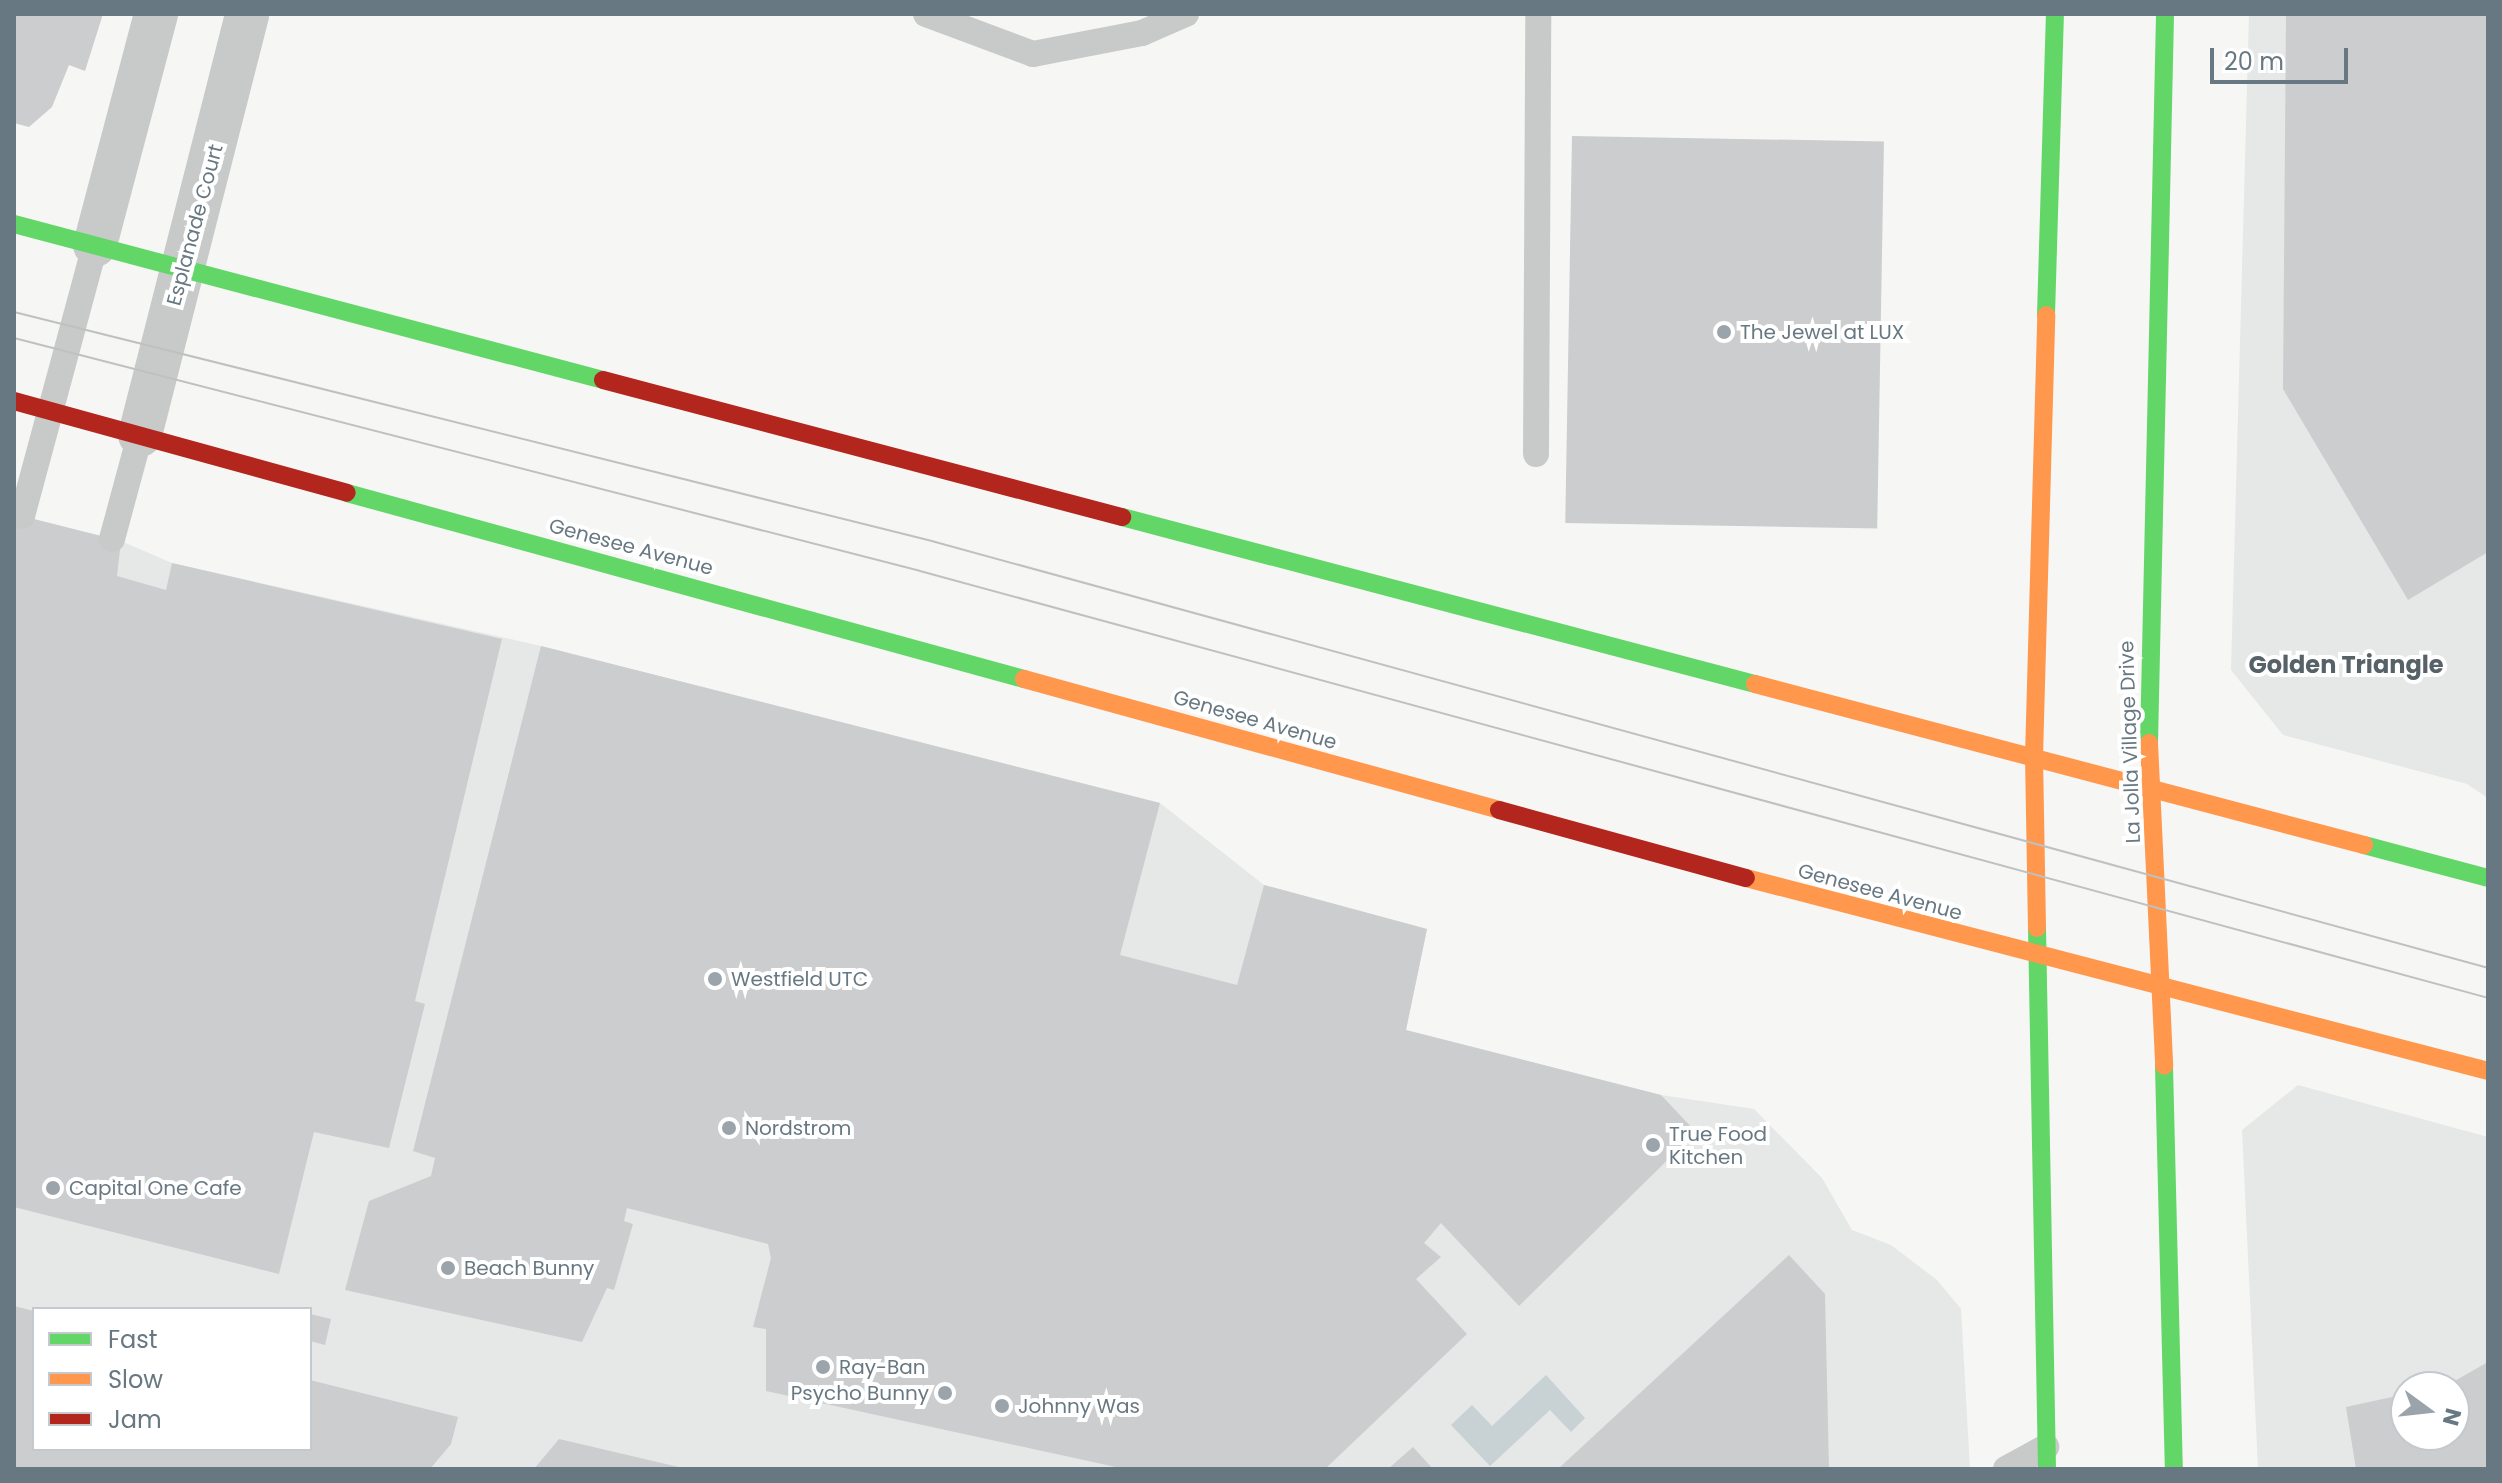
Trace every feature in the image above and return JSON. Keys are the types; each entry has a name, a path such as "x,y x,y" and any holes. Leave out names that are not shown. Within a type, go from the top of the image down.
{"main road":[{"path":"2046,1458 2034,756 2055,14"},
{"name":"La Jolla Village Drive","path":"2165,14 2146,689 2162,983 2174,1469"},
{"path":"14,224 2152,786 2488,878"},
{"name":"Genesee Avenue","path":"14,401 1789,891 2162,983 2488,1071"}],"street":[{"path":"95,245 156,14"},
{"name":"Esplanade Court","path":"140,435 247,14"}],"lane":[{"path":"926,14 1033,54 1142,33 1186,14"},
{"path":"1536,454 1538,14"},
{"path":"22,516 95,245"},
{"path":"112,539 140,435"},
{"path":"2006,1469 2046,1458"}],"shaded area":[{"path":"2249,14 2488,14 2488,798 2467,784 2283,735 2231,670"},
{"name":"Westfield UTC","path":"14,514 121,541 172,563 541,646 1160,803 1264,885 1427,929 1406,1030 1661,1095 1754,1109 1822,1178 1852,1230 1891,1245 1937,1280 1961,1309 1970,1469 14,1469"},
{"path":"2298,1085 2488,1137 2488,1469 2258,1469 2242,1130"},
{"path":"1546,1375 1585,1418 1571,1432 1550,1410 1490,1466 1451,1425 1472,1405 1492,1426"}],"building":[{"path":"14,14 103,14 85,71 69,65 52,107 29,127 14,123"},
{"path":"2286,14 2488,14 2488,552 2408,600 2283,389"},
{"name":"The Jewel at LUX","path":"1572,136 1884,141 1877,528 1565,523"},
{"path":"14,514 121,541 117,576 166,590 172,563 502,639 415,1001 425,1004 389,1148 314,1132 279,1274 14,1207"},
{"path":"541,646 1160,803 1120,955 1237,985 1264,885 1427,929 1406,1030 1661,1095 1696,1132 1519,1306 1441,1223 1424,1243 1441,1257 1416,1279 1467,1334 1325,1469 1125,1469 766,1391 766,1329 753,1327 771,1258 768,1244 627,1208 624,1221 633,1224 614,1290 607,1288 582,1342 345,1290 369,1201 431,1176 435,1158 413,1151"},
{"path":"1789,1255 1825,1294 1829,1469 1558,1469"},
{"path":"14,1306 32,1310 32,1451 312,1451 312,1380 458,1417 451,1444 430,1469 14,1469"},
{"path":"312,1314 331,1319 325,1345 312,1342"},
{"path":"2488,1362 2488,1469 2356,1469 2346,1407 2390,1397 2390,1451 2470,1451 2470,1372"},
{"path":"559,1439 683,1468 683,1469 534,1469"},
{"path":"1413,1447 1433,1469 1388,1469"}],"tram line":[{"path":"14,312 928,540 2488,968"},
{"path":"14,338 920,571 2488,998"}],"traffic: fast":[{"path":"2046,315 2055,14"},
{"path":"2149,743 2165,14"},
{"path":"14,224 603,380"},
{"path":"347,493 1024,679"},
{"path":"1122,517 1755,684"},
{"path":"2364,845 2488,878"},
{"path":"2037,928 2047,1469"},
{"path":"2164,1066 2174,1469"}],"traffic: slow":[{"path":"2037,928 2034,756 2046,315"},
{"path":"1024,679 1499,810"},
{"path":"1755,684 2364,845"},
{"path":"2149,743 2164,1066"},
{"path":"1746,878 2488,1071"}],"traffic: jam":[{"path":"603,380 1122,517"},
{"path":"14,401 347,493"},
{"path":"1499,810 1746,878"}],"place":[{"name":"The Jewel at LUX","path":"1724,332"},
{"name":"Westfield UTC","path":"715,979"},
{"name":"Nordstrom","path":"729,1128"},
{"name":"True Food Kitchen","path":"1653,1145"},
{"name":"Capital One Cafe","path":"53,1188"},
{"name":"Beach Bunny","path":"448,1268"},
{"name":"Ray-Ban","path":"823,1367"},
{"name":"Psycho Bunny","path":"945,1393"},
{"name":"Johnny Was","path":"1002,1406"}],"district":[{"name":"Golden Triangle","path":"2346,665"}]}
